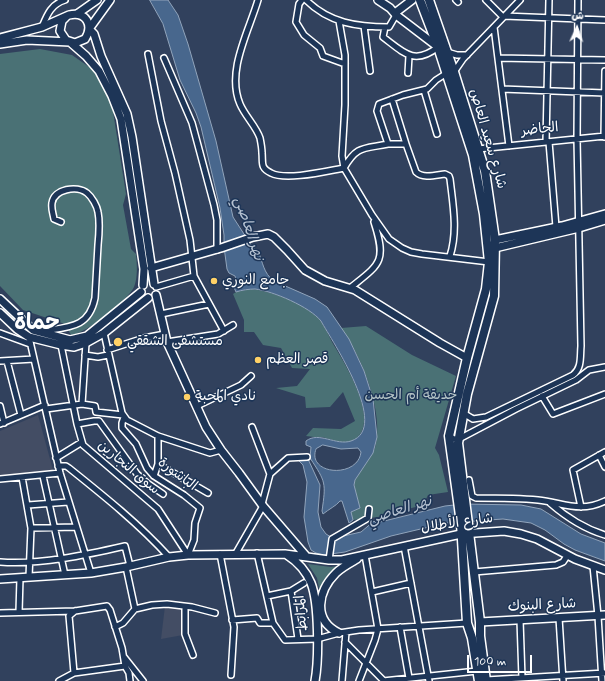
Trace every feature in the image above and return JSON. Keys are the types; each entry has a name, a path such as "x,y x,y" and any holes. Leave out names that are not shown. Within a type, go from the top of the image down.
{"main road":[{"path":"0,38 42,27 73,14 77,14 97,0"},
{"path":"0,44 27,40 81,42 85,39 89,29 110,0"},
{"path":"378,0 438,47"},
{"path":"394,12 412,0"},
{"path":"420,0 438,47 451,73 474,155 484,214 489,262 486,289 467,358 449,436 460,489 464,523 461,534 467,623 472,638 477,671 484,681"},
{"name":"شارع سعيد العاص","path":"429,0 447,52 451,73 485,171 495,244 494,296 477,363 467,394 460,430 460,489"},
{"path":"77,14 86,19 89,29 94,34 101,56 127,114 132,138 151,268 167,342 206,427 221,450 262,505 306,556"},
{"path":"66,17 62,21 60,31 66,40 86,56 98,71 112,96 121,119 133,188 144,269 142,288 143,296 148,298"},
{"path":"495,244 579,224 605,214"},
{"path":"495,244 556,227 605,220"},
{"path":"151,268 219,249 264,234 272,236 305,270 325,281 350,288 477,363"},
{"path":"0,313 29,340 62,342 87,336 150,282 155,285"},
{"path":"0,299 28,327 74,347 86,343 104,333 148,298 156,295"},
{"path":"464,523 470,533 480,622 484,681"},
{"name":"شارع الأطلال","path":"0,579 91,573 169,557 188,555 256,553 329,558 363,556 461,534 504,531 537,539 567,556 605,570"},
{"name":"المرابط","path":"285,554 301,566 311,583 315,596 317,639 315,681"},
{"path":"343,632 333,630 325,622 321,610 322,598 327,585 335,574 346,565 363,556"},
{"name":"شارع البنوك","path":"480,622 602,615"},
{"path":"467,623 474,627 478,626 480,622"}],"street":[{"path":"42,27 51,8 59,2 65,0"},
{"path":"258,0 238,62 236,84 240,103 259,136 262,147 262,163 265,170 281,176 294,176 344,168"},
{"path":"302,0 299,4 296,22 304,35 320,48 323,56 345,64"},
{"path":"306,0 315,9 326,16 347,24 389,27 394,12"},
{"path":"486,0 504,17 605,20"},
{"path":"549,0 548,142 556,227"},
{"path":"463,413 470,418 483,418 576,372 580,365 581,346 577,139 578,0"},
{"path":"388,144 377,111 379,104 427,89 436,80 451,73 518,1"},
{"path":"339,21 345,56 345,105 342,156 344,168 372,215 389,239 411,252 489,262"},
{"path":"364,26 370,71"},
{"path":"385,27 383,37 406,55 420,57 438,47"},
{"path":"494,27 509,146"},
{"path":"447,52 467,56"},
{"path":"148,54 161,121 175,173 192,257 194,276 224,331"},
{"path":"408,73 409,56"},
{"path":"164,58 192,124 217,220 219,249"},
{"path":"498,58 605,60"},
{"path":"604,136 605,71"},
{"path":"502,89 605,93"},
{"path":"424,90 437,134"},
{"path":"392,99 416,172 423,176 445,174 449,176 454,220 453,246 450,256"},
{"name":"الحاضر","path":"478,148 604,136"},
{"path":"344,168 349,159 358,150 388,144 406,144"},
{"path":"37,332 65,328 79,324 90,315 95,298 99,233 98,211 87,193 79,190 66,190 55,195 52,202 54,219 61,222"},
{"path":"350,288 376,266 379,257 380,244 372,215"},
{"path":"380,244 389,239"},
{"path":"155,285 194,276"},
{"path":"161,314 210,304"},
{"path":"167,342 218,334 233,325"},
{"name":"سوق النجارين","path":"65,328 62,333 62,342 73,406 82,442 86,448 158,509 188,555"},
{"path":"0,333 29,340 58,466 84,555 91,573"},
{"name":"الباشورة","path":"104,333 107,352 124,416 122,428 136,444 147,468 154,476 184,495 200,508 200,512 196,517 194,540 188,555"},
{"path":"85,355 98,357 144,338 165,334"},
{"path":"82,404 86,343"},
{"path":"0,361 34,359"},
{"path":"7,361 21,415"},
{"path":"449,436 454,439 459,439 485,424 579,378 588,370 605,367"},
{"path":"576,372 579,378"},
{"path":"197,406 241,385 251,376"},
{"path":"542,396 552,414 605,394"},
{"path":"0,406 2,423 45,407 73,406 82,404 95,406 96,412 124,416 127,420 158,436 210,453 221,450"},
{"path":"483,418 485,424"},
{"path":"77,424 94,421 99,422 137,474 163,494"},
{"path":"252,427 270,474"},
{"path":"154,476 158,464 158,436"},
{"path":"56,458 82,442"},
{"path":"581,508 573,470 605,452"},
{"path":"599,455 605,467"},
{"path":"236,554 262,505 270,474 288,458 307,457"},
{"path":"158,464 208,493"},
{"path":"58,466 66,466 70,468 123,512 169,557"},
{"path":"0,478 43,476 60,473"},
{"path":"43,476 64,575"},
{"path":"22,477 31,528 29,577"},
{"path":"469,480 471,494 474,497 539,500 581,508 605,501"},
{"path":"28,505 68,502"},
{"path":"549,502 560,511 586,527 605,535"},
{"path":"329,558 332,538 368,518 369,509"},
{"path":"31,528 76,527"},
{"path":"0,562 30,562 84,555 125,546 135,609"},
{"path":"404,546 429,679"},
{"path":"256,553 273,623 285,640 317,639 343,632 419,625 467,623"},
{"path":"220,554 234,627 231,675"},
{"path":"359,681 378,629 372,592 363,556"},
{"path":"474,572 556,565 563,562 567,556"},
{"path":"592,566 602,615 602,681"},
{"path":"19,612 20,578"},
{"path":"266,596 291,591 304,583"},
{"path":"372,592 411,583"},
{"path":"291,591 298,639"},
{"path":"115,627 123,623 135,609 152,605 167,604 185,606 215,613"},
{"path":"0,608 0,613 75,611 107,606 110,610 122,648 125,666 130,673 130,681"},
{"path":"185,606 185,634 193,655"},
{"path":"74,673 69,616 75,611"},
{"path":"232,620 257,618 260,623 273,623"},
{"path":"559,618 562,678"},
{"path":"520,620 522,678"},
{"path":"400,627 409,678"},
{"path":"342,681 345,642 343,632"},
{"path":"345,642 383,681 409,678 429,679 477,671"},
{"path":"124,656 144,681"},
{"path":"59,681 74,673 125,666"},
{"path":"484,681 522,678 562,678 603,673"}],"shaded area":[{"path":"150,0 168,0 178,15 188,44 216,141 233,217 253,248 258,251 265,271 270,278 315,299 327,307 349,339 364,371 373,399 377,437 373,453 355,480 354,485 360,508 351,512 353,520 349,523 342,501 323,514 324,483 310,458 311,447 306,445 306,441 316,437 345,442 351,441 362,433 365,420 362,403 355,384 346,364 321,321 309,310 291,300 263,290 255,289 236,292 233,285 237,283 235,276 229,273 227,269 220,208 201,127 180,80 163,24","holes":["323,445 341,449 358,448 361,452 358,461 351,467 343,470 334,470 325,468 318,464 315,458 316,449"]},
{"path":"38,415 53,470 0,477 0,431"},
{"name":"نهر العاصي","path":"308,459 320,485 318,512 321,527 326,534 331,537 339,537 361,532 374,521 376,523 445,506 463,504 521,505 541,509 581,534 605,543 605,561 575,550 545,530 531,523 503,519 446,523 391,536 345,552 323,555 316,553 311,550 308,542 304,517 307,482 303,465 298,460"},
{"path":"165,606 184,607 183,635 161,639"}],"green space":[{"path":"40,49 72,55 92,69 101,82 112,105 126,194 123,205 131,249 136,254 136,279 134,287 130,293 106,316 86,329 71,335 65,324 23,310 0,286 0,54"},
{"path":"250,289 284,297 301,305 317,317 322,323 358,390 364,418 363,430 356,439 348,442 339,442 321,437 306,436 313,428 341,429 355,421 343,392 330,407 306,408 305,397 276,388 297,386 310,369 292,368 281,348 263,345 254,332 244,332 244,320 233,294"},
{"name":"حديقة أم الحسن","path":"366,326 412,355 456,376 435,448 439,455 448,492 428,495 423,505 378,517 353,520 351,512 360,508 354,484 375,448 377,418 374,402 363,369 349,339 341,328"},
{"path":"308,564 331,567 346,565 335,572 321,598 317,578"}],"place":[{"name":"جامع النوري","path":"214,281"},
{"name":"مستشفى الشققي","path":"118,342"},
{"name":"قصر العظم","path":"258,360"},
{"name":"نادي المحبة","path":"187,397"}],"district":[{"name":"حماة","path":"37,324"}]}
